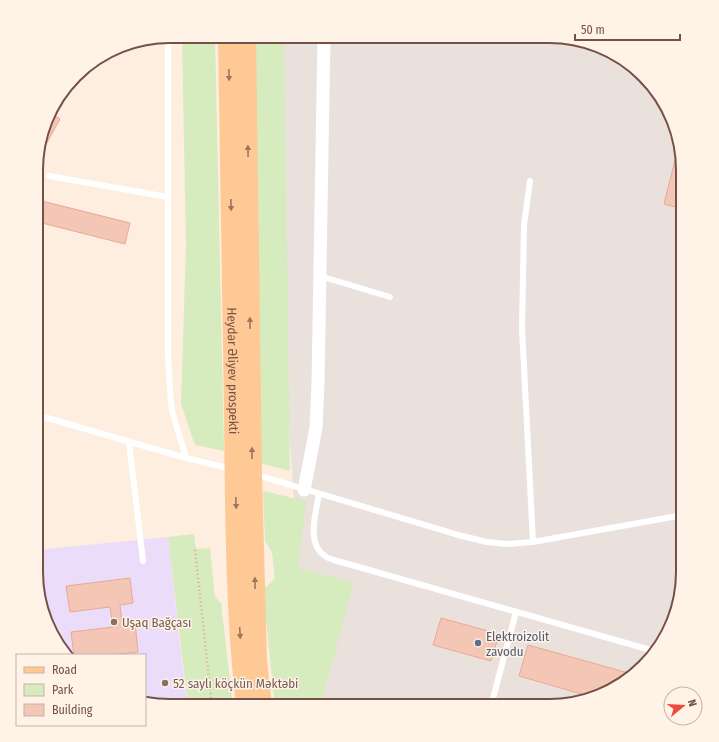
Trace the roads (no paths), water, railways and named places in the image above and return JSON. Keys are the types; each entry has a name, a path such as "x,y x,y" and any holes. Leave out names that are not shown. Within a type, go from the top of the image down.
{"main road":[{"name":"Heydər Əliyev prospekti","path":"228,43 243,472 261,699"},
{"name":"Heydər Əliyev prospekti","path":"245,699 241,663 238,590 243,472 246,43"}],"street":[{"path":"304,490 316,428 324,43"}],"lane":[{"path":"168,43 168,353 172,411 186,458"},
{"path":"49,176 168,198"},
{"path":"530,182 524,225 522,328 533,542"},
{"path":"320,276 390,297"},
{"path":"43,417 487,542 507,544 533,542 676,517"},
{"path":"129,442 143,561"},
{"path":"319,494 313,532 314,542 319,551 325,556 334,560 649,650"},
{"path":"493,699 516,612"}],"place":[{"name":"Uşaq Bağçası","path":"114,622"},
{"name":"Elektroizolit zavodu","path":"478,643"},
{"name":"52 saylı köçkün Məktəbi","path":"165,683"}]}
